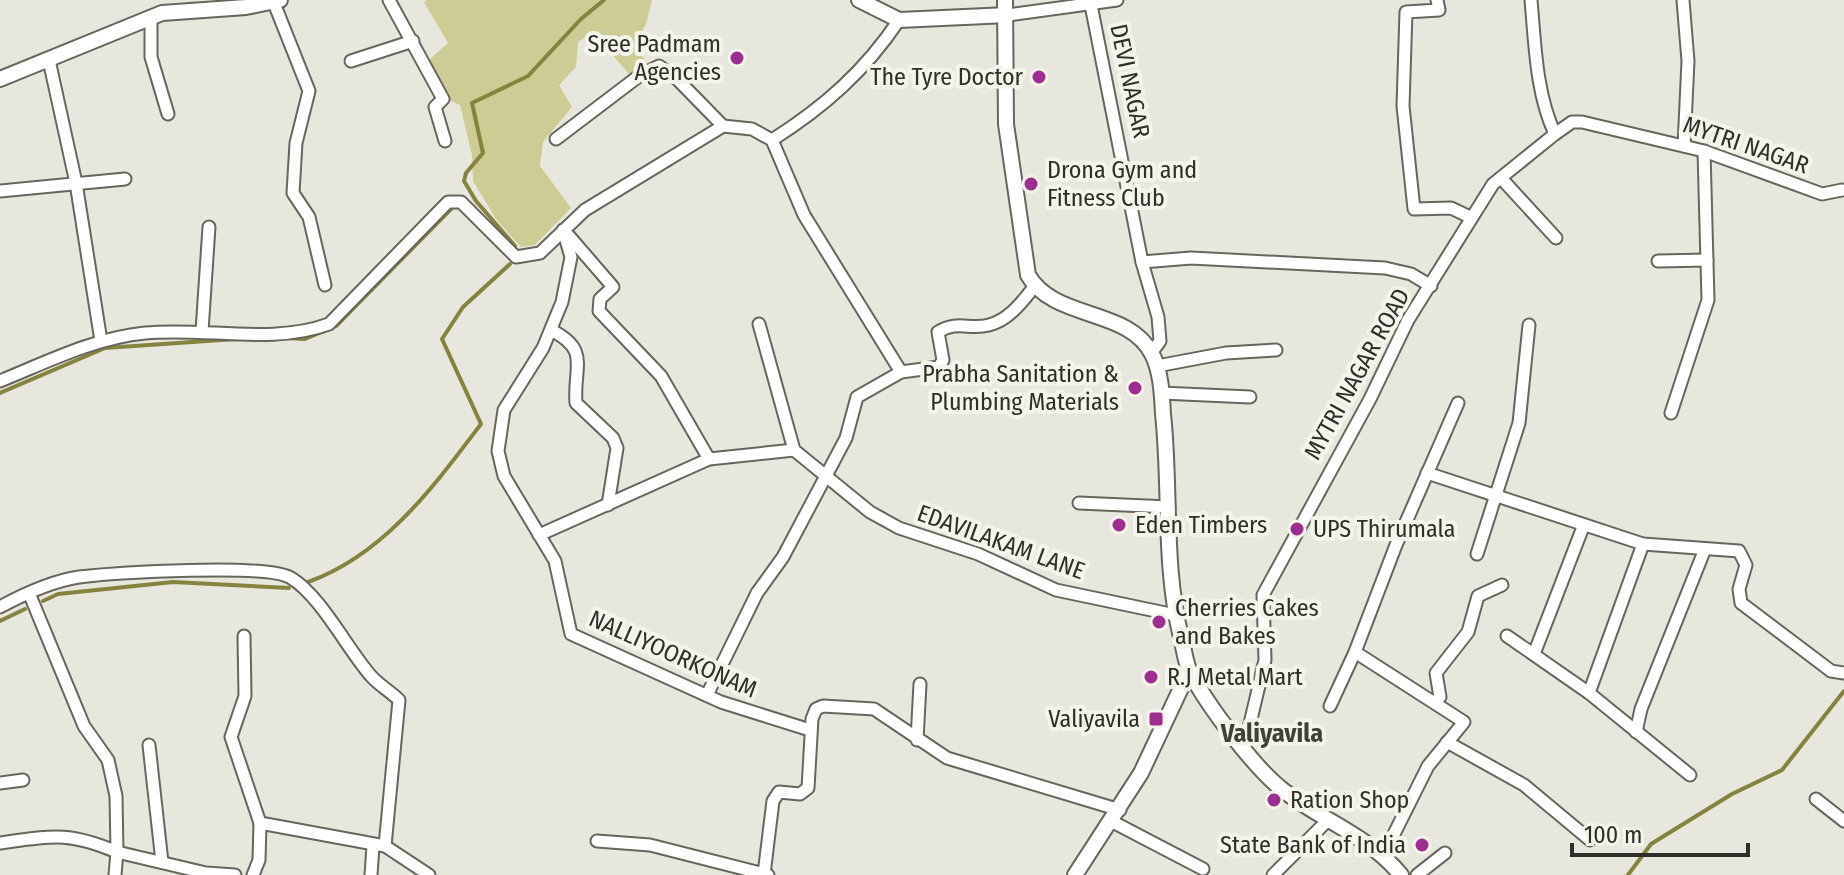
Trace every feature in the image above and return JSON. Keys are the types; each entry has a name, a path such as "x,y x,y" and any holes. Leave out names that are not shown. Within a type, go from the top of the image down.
{"main road":[{"path":"859,0 899,20 1006,8 1006,124 1028,275 1034,287 1051,299 1125,329 1154,359 1161,393 1175,615 1189,671 1244,749 1281,789 1327,821 1358,835 1384,854 1401,875"},
{"path":"0,79 151,17 277,1"},
{"path":"1075,875 1116,816 1189,671"}],"street":[{"path":"389,0 443,99 435,107 445,141"},
{"path":"1091,2 1117,0"},
{"path":"1437,0 1439,10 1406,12 1403,106 1414,209 1451,208 1470,217"},
{"path":"1531,0 1536,53 1548,118 1555,134"},
{"path":"1683,0 1688,61 1684,146"},
{"path":"277,1 309,91 296,143 293,193 309,217 325,285"},
{"name":"DEVI NAGAR","path":"1006,8 1091,2 1142,262 1158,317 1160,341 1154,359"},
{"path":"151,17 151,57 168,114"},
{"path":"772,140 821,108 861,72 899,20"},
{"path":"351,61 413,41"},
{"path":"49,60 76,183 101,341"},
{"path":"556,139 639,76 659,66 678,80 723,126"},
{"name":"MYTRI NAGAR ROAD","path":"1244,749 1265,660 1263,595 1370,399 1408,320 1470,217 1501,178 1572,122 1634,132"},
{"path":"0,381 101,341 145,333 305,333 329,324 448,202 455,200 461,202 516,257 540,253 585,210 723,126 752,129 772,140 804,215 901,372"},
{"name":"MYTRI NAGAR","path":"1634,132 1704,151 1822,194 1843,188"},
{"path":"1671,413 1708,300 1704,151"},
{"path":"1501,178 1556,238"},
{"path":"0,192 125,179"},
{"path":"202,331 209,227"},
{"path":"563,230 613,287 600,299 599,311 661,376 709,459"},
{"name":"NALLIYOORKONAM","path":"563,230 571,257 564,294 551,330 504,410 498,437 504,476 559,572 566,622 571,634 707,695 810,730"},
{"path":"1142,262 1191,258 1385,268 1411,274 1431,286"},
{"path":"1658,261 1707,260"},
{"path":"707,695 757,593 783,557 846,438 857,397 901,372 939,367 943,360 938,332 953,324 989,325 1015,310 1034,287"},
{"path":"539,535 709,459 794,450 759,324"},
{"path":"1477,554 1519,423 1529,325"},
{"path":"551,330 568,338 577,350 576,403 613,438 617,448 608,505"},
{"path":"1154,359 1276,350"},
{"path":"1161,393 1250,397"},
{"path":"1330,706 1458,403"},
{"name":"EDAVILAKAM LANE","path":"794,450 825,479 870,512 899,528 978,554 1056,590 1175,615"},
{"path":"1427,473 1583,527 1643,544 1742,553 1746,565 1739,589 1741,603 1831,671 1844,673"},
{"path":"1079,503 1169,507"},
{"path":"1534,654 1583,527"},
{"path":"1589,693 1643,544"},
{"path":"1636,732 1641,709 1705,549"},
{"path":"0,607 29,593 79,577 229,571 275,572 292,578 327,617 371,676 399,700 379,846 371,875"},
{"path":"1435,702 1440,697 1436,673 1468,632 1478,596 1502,585"},
{"path":"29,593 84,726 108,760 116,796 115,875"},
{"path":"244,636 245,696 231,737 260,823 259,860 253,875"},
{"path":"1507,636 1589,693 1690,775"},
{"path":"1355,652 1464,722 1428,766 1384,854"},
{"path":"917,740 920,684"},
{"path":"597,841 650,845 766,874 774,797 779,792 805,793 808,788 810,730 816,709 823,706 874,709 947,758 1116,816 1203,869"},
{"path":"1447,742 1524,785 1590,840"},
{"path":"149,745 162,862"},
{"path":"0,783 23,780"},
{"path":"1816,799 1844,821"},
{"path":"1273,875 1327,821"},
{"path":"260,823 379,846 429,875"},
{"path":"0,843 63,835 86,839 117,852 216,874 235,875"},
{"path":"1417,875 1445,853"}],"green space":[{"path":"652,0 646,24 634,46 649,65 629,74 593,32 578,42 576,67 559,85 572,107 543,142 540,166 571,208 535,245 521,247 496,219 473,181 472,155 460,105 447,99 429,60 448,43 424,2"}],"waterway":[{"path":"515,246 476,201 464,181 466,173 483,153 472,103 528,76 581,19 604,0"},
{"path":"285,338 305,339 336,326 453,207"},
{"path":"308,582 360,555 384,536 426,494 481,424 442,339 463,307 510,264"},
{"path":"0,393 105,348 236,339"},
{"path":"43,601 58,594 173,582 289,588"},
{"path":"0,621 25,609"},
{"path":"1628,875 1651,844 1732,794 1782,770 1844,691"}],"place":[{"name":"Sree Padmam Agencies","path":"737,58"},
{"name":"The Tyre Doctor","path":"1039,77"},
{"name":"Drona Gym and Fitness Club","path":"1031,184"},
{"name":"Prabha Sanitation & Plumbing Materials","path":"1135,388"},
{"name":"Eden Timbers","path":"1119,525"},
{"name":"UPS Thirumala","path":"1297,529"},
{"name":"Cherries Cakes and Bakes","path":"1159,622"},
{"name":"R.J Metal Mart","path":"1151,677"},
{"name":"Valiyavila","path":"1156,719"},
{"name":"Ration Shop","path":"1274,800"},
{"name":"State Bank of India","path":"1422,845"}],"district":[{"name":"Valiyavila","path":"1272,733"}]}
